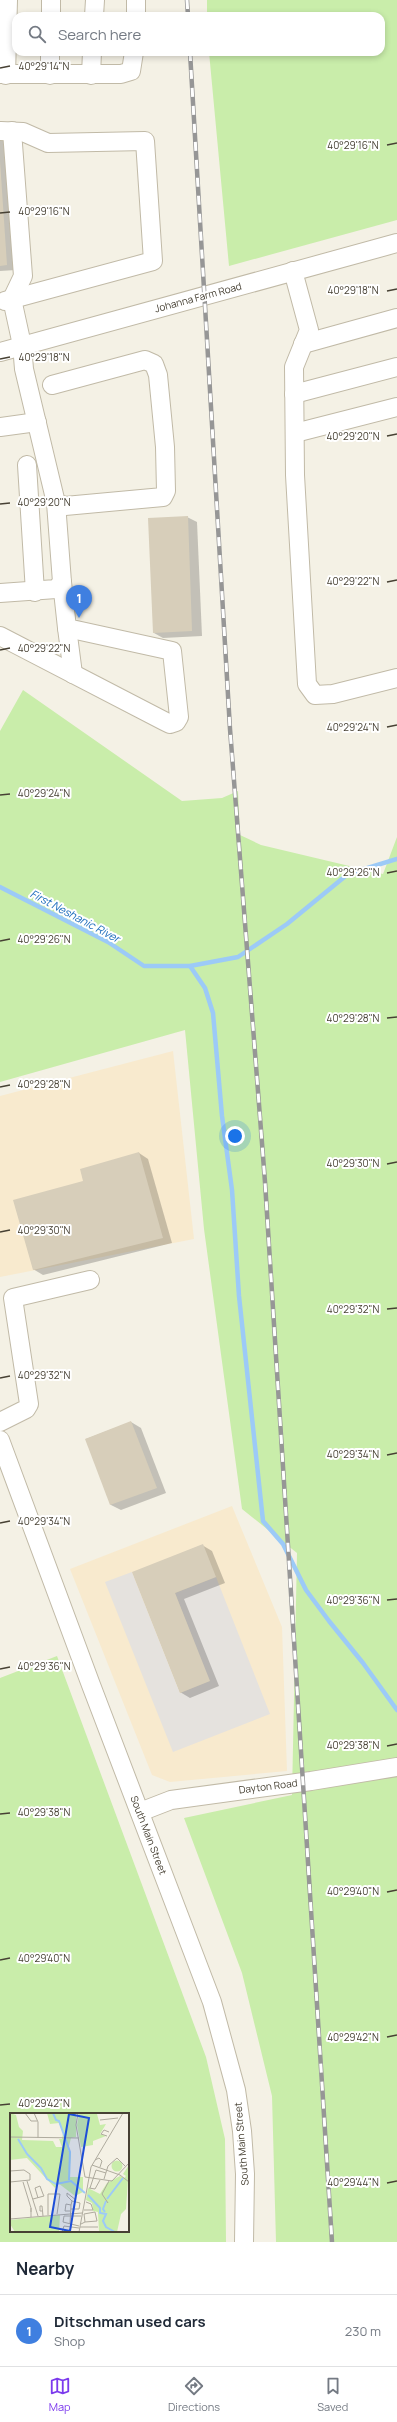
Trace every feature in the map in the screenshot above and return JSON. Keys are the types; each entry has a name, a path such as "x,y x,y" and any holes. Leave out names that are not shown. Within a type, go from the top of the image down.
{"street":[{"path":"8,0 3,74 121,74 131,71 133,56"},
{"path":"51,0 51,12"},
{"path":"94,12 95,0"},
{"path":"136,0 136,12"},
{"path":"50,56 50,75"},
{"path":"91,74 92,56"},
{"path":"6,131 23,132 48,143 145,141 153,261 6,301 23,276 6,131"},
{"name":"Johanna Farm Road","path":"0,352 397,243"},
{"path":"293,271 309,330 294,367 295,433 307,684 315,695 333,694 397,678"},
{"path":"6,301 22,345 24,369 56,503 62,582 72,674"},
{"path":"303,344 397,318"},
{"path":"52,385 145,360 154,364 158,375 165,447 166,491 162,497 65,506 56,503"},
{"path":"294,394 397,367"},
{"path":"295,433 397,407"},
{"path":"0,427 37,422"},
{"path":"27,465 35,592"},
{"path":"0,593 35,592 56,589 62,582"},
{"path":"0,636 164,722 170,724 176,722 179,716 172,651 67,628"},
{"path":"0,1422 26,1409 29,1404 4,1299 90,1280"},
{"name":"South Main Street","path":"0,1440 91,1685 212,2002 226,2048 236,2090 242,2138 245,2174 244,2242"},
{"name":"Dayton Road","path":"140,1812 170,1800 311,1781 397,1767"}],"shaded area":[{"path":"173,1051 194,1239 0,1277 0,1096"},
{"path":"232,1506 282,1627 287,1771 170,1782 152,1775 70,1569"},
{"path":"132,1572 180,1693 209,1681 175,1593 216,1577 270,1714 173,1752 105,1582"}],"green space":[{"path":"207,0 397,0 397,220 229,266 209,56 385,56 385,12 207,12"},
{"path":"23,690 182,801 222,798 238,791 240,835 261,845 383,874 397,837 397,2242 276,2242 272,2096 242,1973 184,1818 292,1795 297,1553 242,1509 204,1229 185,1030 0,1082 0,731"},
{"path":"57,1656 206,2057 225,2139 226,2242 0,2242 0,1678"}],"building":[{"path":"0,161 7,265 0,266"},
{"path":"188,516 192,631 153,633 148,518"},
{"path":"139,1152 163,1238 33,1270 13,1200 83,1181 80,1169"},
{"path":"131,1421 157,1488 110,1505 85,1439"},
{"path":"203,1544 216,1577 175,1593 210,1681 180,1693 132,1572"}],"waterway":[{"name":"First Neshanic River","path":"0,887 108,942 144,966 190,966 238,957 287,924 348,874 397,859"},
{"path":"190,966 205,988 213,1013 222,1116 232,1190 239,1296 263,1521 283,1544 306,1590 363,1663 397,1710"}],"railway":[{"path":"187,0 188,12"},
{"path":"190,56 230,729 265,1182 332,2242"}],"place":[{"name":"Ditschman used cars","path":"79,618"}]}
